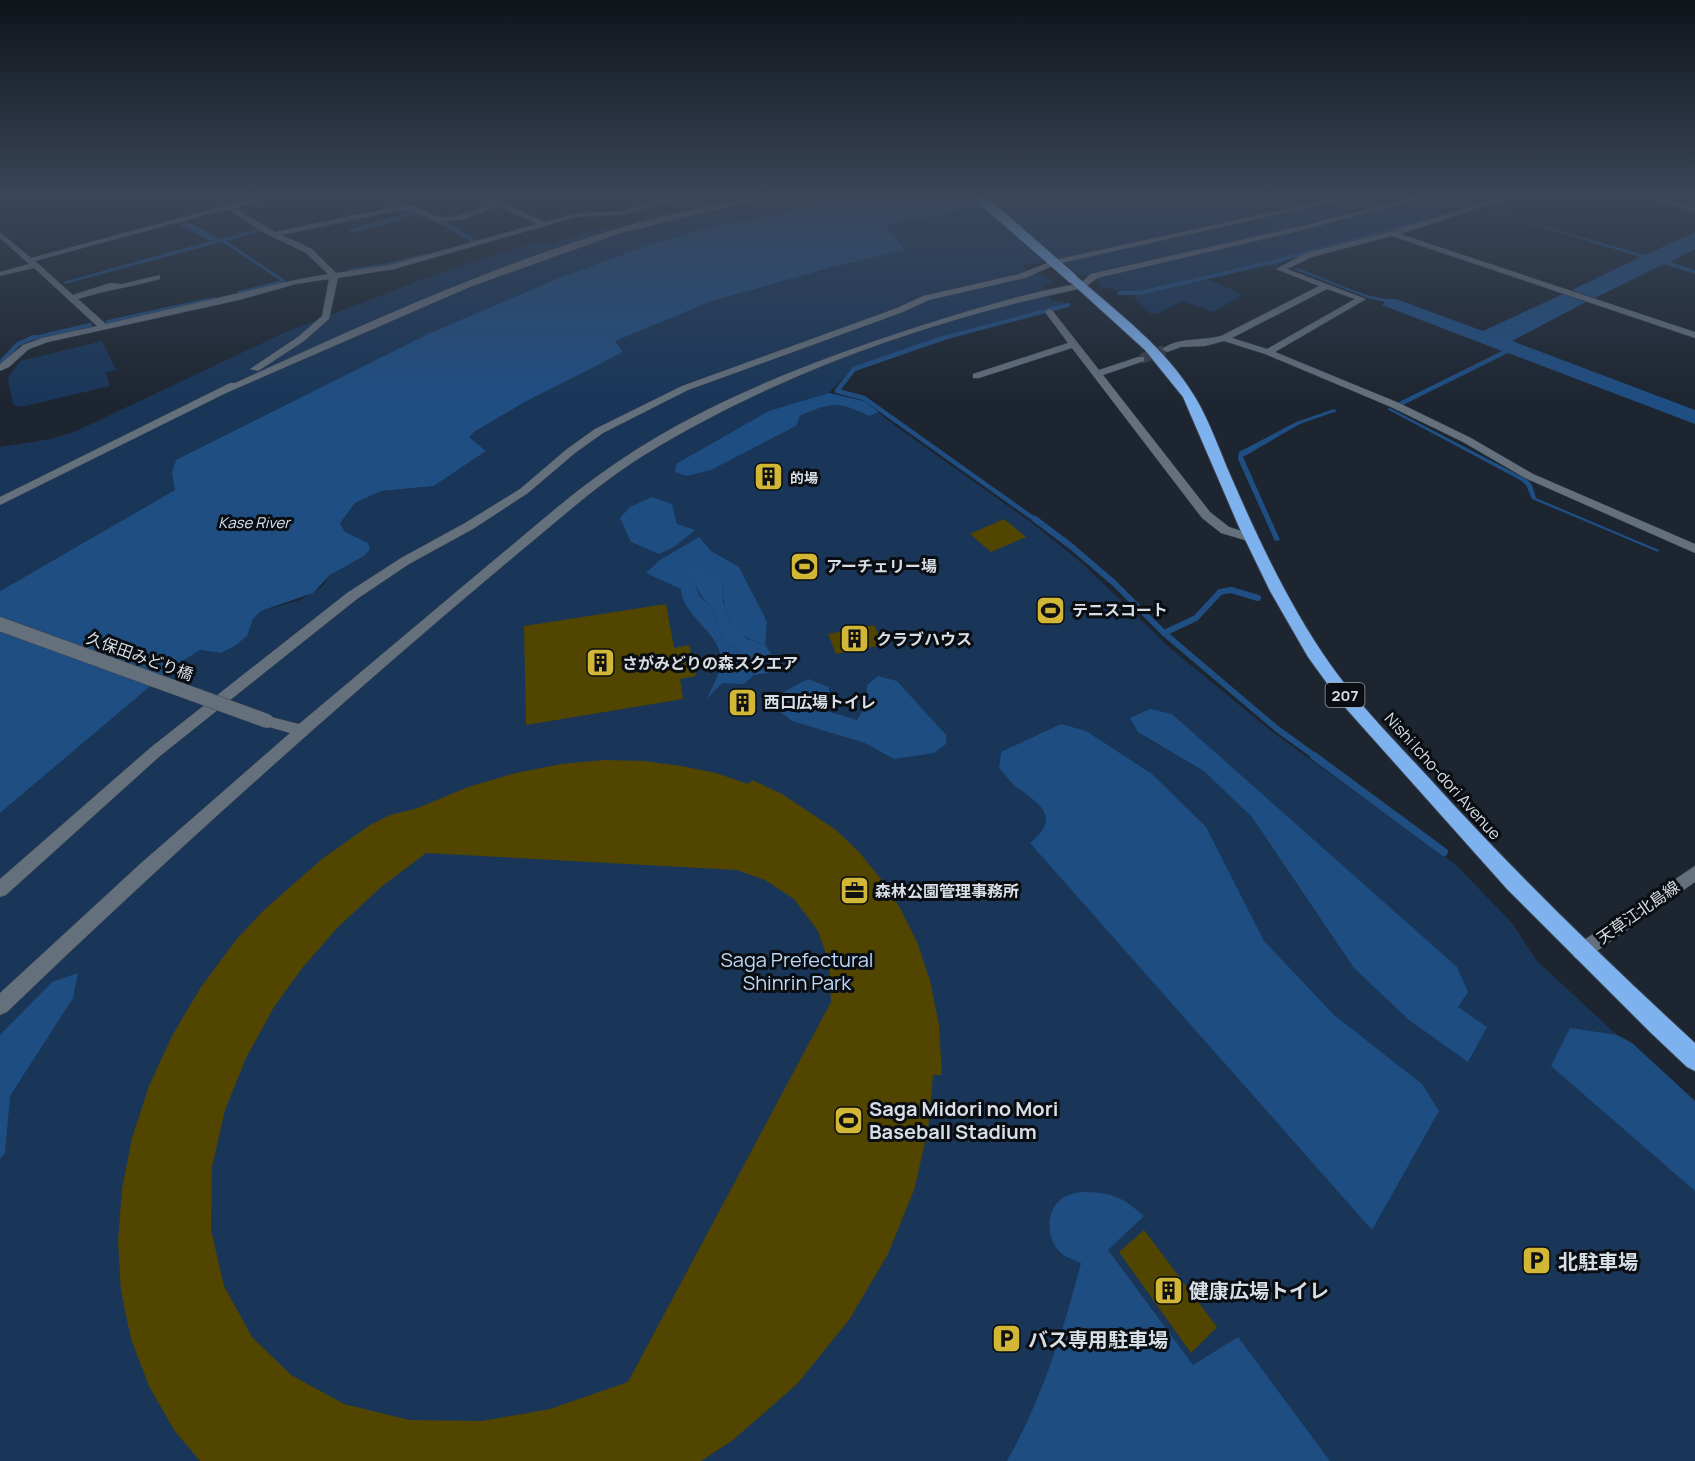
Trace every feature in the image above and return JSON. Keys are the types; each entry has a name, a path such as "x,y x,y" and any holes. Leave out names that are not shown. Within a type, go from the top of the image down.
{"highway":[{"name":"207","path":"1057,265 1076,282"},
{"name":"Nishi Icho-dori Avenue","path":"1076,282 1152,348 1174,373 1190,397 1251,538 1278,592 1314,654 1350,701 1451,817 1581,952 1695,1059"}],"street":[{"path":"0,274 24,265"},
{"path":"33,265 103,326"},
{"path":"323,265 334,276"},
{"path":"0,368 26,347 45,340 334,276 398,265"},
{"path":"0,502 227,390 393,315 520,265"},
{"path":"0,890 154,752 352,596 405,561 469,526 524,491 599,430 685,388 900,310 926,298 1022,276 1048,265"},
{"path":"0,1006 82,927 300,730 603,477 639,453 719,409 821,363 975,312 1094,276 1141,265"},
{"path":"1268,352 1362,299 1280,269 1288,265"},
{"path":"1487,265 1695,335"},
{"path":"227,390 301,339 327,317 334,276"},
{"path":"72,298 110,286 122,287 157,277"},
{"path":"1167,349 1180,344 1205,343 1224,338 1326,286"},
{"path":"1049,312 1206,515 1226,530 1251,538"},
{"path":"1224,338 1268,352 1395,405 1467,440 1529,476 1695,549"},
{"path":"976,376 1075,344"},
{"path":"1096,374 1141,359"},
{"name":"久保田みどり橋","path":"0,624 267,721 300,730"},
{"name":"天草江北島線","path":"1581,952 1695,873"}],"green space":[{"path":"462,265 596,265 432,332 172,473 175,490 0,591 0,447 51,439 74,432 288,331"},
{"name":"Saga Prefectural Shinrin Park","path":"1026,265 1021,266 1053,281 1043,286 1051,300 1075,305 1045,310 963,332 850,371 829,393 864,401 1032,523 1084,565 1170,648 1271,731 1455,864 1512,923 1537,961 1617,1035 1632,1043 1695,1101 1695,1461 0,1461 0,813 173,667 200,650 221,653 236,645 247,636 253,619 261,611 300,600 323,586 330,575 364,556 355,537 345,532 340,523 355,503 381,491 434,486 486,451 469,437 474,432 523,403 623,351 614,341 712,301 833,267"},
{"name":"Saga Prefectural Shinrin Park","path":"1067,265 1266,265 1206,279 1243,294 1214,312 1182,301 1159,313 1151,314 1134,297 1139,294 1101,287 1095,277 1079,275"},
{"path":"102,341 116,370 106,372 110,386 21,407 13,405 8,378 20,361"}],"shaded area":[{"path":"829,393 864,401 879,412 869,416 842,406 820,408 800,416 796,426 711,470 686,476 675,472 676,464 769,411"},
{"path":"652,497 672,504 677,524 695,530 674,547 659,554 631,542 620,518 630,507"},
{"path":"699,537 711,551 739,567 767,622 765,645 753,641 731,623 727,615 722,583 693,578 700,597 714,608 717,627 724,641 740,652 754,675 744,684 722,683 707,699 721,663 716,643 688,608 681,589 646,573 660,560"},
{"path":"878,676 897,681 946,735 946,744 934,753 894,759 865,743 792,721 778,710 785,691 808,679 829,687 829,698 823,710 857,720 867,703 867,685"},
{"path":"1150,709 1172,714 1457,967 1468,992 1458,1007 1487,1027 1468,1062 1409,1020 1354,968 1252,817 1204,771 1138,732 1130,718"},
{"path":"1061,724 1086,731 1152,774 1206,827 1264,941 1334,1015 1422,1084 1439,1111 1372,1230 1030,843 1044,827 1045,814 1035,801 1013,784 999,768 1001,752"},
{"path":"78,973 73,998 10,1096 5,1153 0,1159 0,1035 52,982"},
{"path":"1570,1028 1617,1035 1632,1043 1695,1101 1695,1191 1551,1066"},
{"path":"1080,1192 1115,1196 1144,1216 1108,1250 1193,1365 1238,1337 1330,1461 1007,1461 1031,1414 1050,1365 1081,1263 1064,1255 1055,1246 1050,1231 1051,1215 1059,1201 1068,1195"}],"water":[{"path":"123,265 135,265 65,284 63,282"},
{"path":"257,265 263,265 286,281 283,282"},
{"name":"Kase River","path":"594,265 841,265 712,301 615,341 623,352 523,403 474,432 469,437 486,451 434,486 381,491 355,503 340,523 345,532 368,543 370,549 364,556 330,575 313,593 261,611 253,619 247,636 236,645 221,653 200,650 173,667 0,813 0,591 175,490 172,473 176,460 432,332"},
{"path":"1623,265 1662,265 1595,298 1572,290"},
{"path":"1668,265 1680,265 1695,270 1695,274"},
{"path":"1291,268 1300,269 1361,293 1385,299 1396,299 1483,331 1563,294 1586,302 1512,341 1695,410 1695,424 1508,353 1403,405 1397,403 1502,351 1382,305 1385,302 1368,298"},
{"path":"1390,408 1528,480 1536,498 1659,550 1658,552 1532,499 1526,485 1520,480 1387,409"},
{"path":"1334,409 1337,411 1300,424 1243,457 1280,540 1275,541 1238,459 1239,452 1296,422"},
{"path":"689,565 710,572 722,583 723,602 730,622 747,639 765,645 776,661 776,666 767,673 754,675 740,652 724,641 717,627 714,608 700,593 687,569"}],"building":[{"path":"1004,519 1026,537 991,552 970,534"},
{"name":"さがみどりの森スクエア","path":"666,604 674,648 689,645 696,676 680,679 683,699 526,725 524,626"},
{"name":"クラブハウス","path":"874,625 883,645 836,654 828,634"},
{"name":"Saga Midori no Mori Baseball Stadium","path":"604,760 644,761 716,773 748,784 752,780 782,794 836,830 859,852 881,879 900,908 917,942 930,981 939,1025 942,1075 933,1075 928,1130 914,1190 888,1254 849,1320 797,1384 733,1440 701,1461 200,1461 174,1430 149,1386 131,1339 121,1291 118,1241 122,1189 132,1138 149,1086 172,1036 201,987 236,940 264,910 322,859 370,825 390,815 418,808 468,787 516,773 561,764","holes":["426,853 737,870 765,880 794,899 818,931 829,963 831,1002 628,1382 550,1409 482,1421 409,1420 344,1404 291,1375 252,1337 224,1286 211,1230 212,1167 225,1110 246,1058 274,1007 303,967 338,927 380,888"]},
{"name":"健康広場トイレ","path":"1144,1230 1217,1327 1191,1353 1119,1252"}],"waterway":[{"path":"350,271 388,265"},
{"path":"1119,293 1140,293 1258,265"},
{"path":"239,293 283,282"},
{"path":"108,322 214,299"},
{"path":"941,339 1068,305"},
{"path":"30,339 90,325"},
{"path":"2,361 18,344 34,337"},
{"path":"941,339 946,337"},
{"path":"941,339 854,369 837,391 864,398 1037,521"},
{"path":"1035,519 1114,583 1164,633"},
{"path":"1164,633 1196,618 1220,592 1231,590 1258,598"},
{"path":"1164,633 1276,728 1316,757"},
{"path":"1314,756 1444,852"}],"tunnel":[{"path":"1141,359 1167,349"}],"place":[{"name":"的場","path":"769,477"},
{"name":"アーチェリー場","path":"805,566"},
{"name":"テニスコート","path":"1051,610"},
{"name":"クラブハウス","path":"855,639"},
{"name":"さがみどりの森スクエア","path":"601,663"},
{"name":"西口広場トイレ","path":"743,702"},
{"name":"森林公園管理事務所","path":"854,891"},
{"name":"Saga Midori no Mori Baseball Stadium","path":"848,1120"},
{"name":"北駐車場","path":"1537,1261"},
{"name":"健康広場トイレ","path":"1168,1290"},
{"name":"バス専用駐車場","path":"1007,1339"}]}
